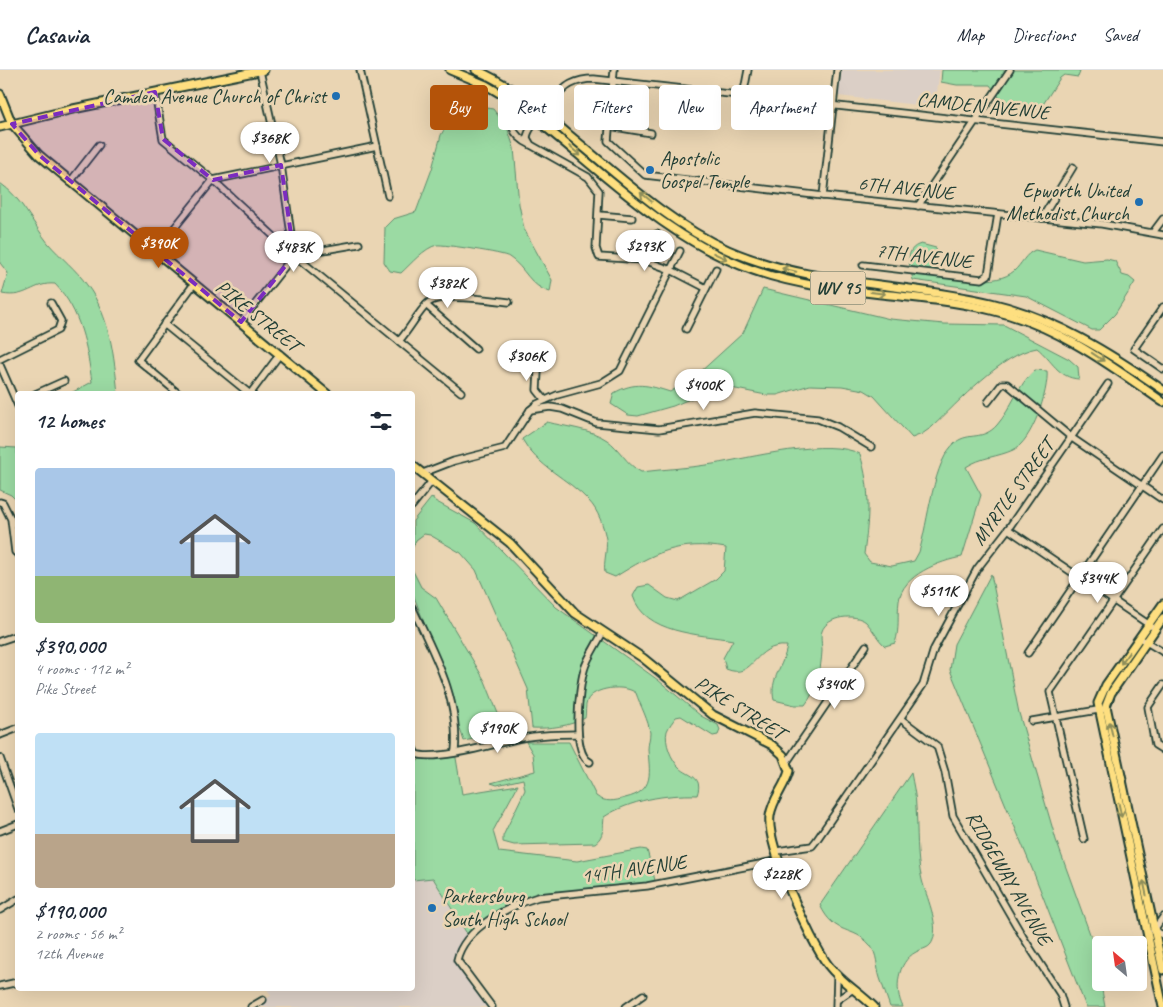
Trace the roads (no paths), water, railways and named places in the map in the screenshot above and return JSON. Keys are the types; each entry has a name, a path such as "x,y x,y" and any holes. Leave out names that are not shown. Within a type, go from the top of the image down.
{"main road":[{"path":"0,127 262,70"},
{"name":"WV 95","path":"450,70 498,92"},
{"name":"WV 95","path":"476,70 506,85"},
{"name":"PIKE STREET","path":"0,94 12,124 39,155 323,391"},
{"name":"WV 95","path":"564,129 670,216 728,250 791,271 956,296 1011,308 1081,338 1163,390"},
{"name":"WV 95","path":"549,130 659,220 689,240 721,257 754,270 802,283 958,303 1016,317 1076,343 1163,402"},
{"name":"PIKE STREET","path":"415,467 510,544 575,613 643,658 713,715 772,745 787,762 789,771 787,778 775,800 770,819 780,860 803,921 816,946 837,976 874,1007"},
{"path":"1162,1007 1098,709 1098,700 1163,604"},
{"path":"1163,618 1109,697 1107,709 1163,970"}],"street":[{"path":"262,70 281,165 294,255"},
{"path":"360,70 388,196"},
{"path":"614,70 614,85"},
{"path":"746,85 748,70"},
{"path":"833,106 837,70"},
{"path":"918,206 1010,70"},
{"name":"CAMDEN AVENUE","path":"564,89 580,80 614,81 731,94"},
{"path":"155,92 163,138 213,180 294,255 461,392"},
{"name":"CAMDEN AVENUE","path":"833,106 1163,142"},
{"path":"513,130 520,140 588,177 599,191 596,248 599,257 644,260 671,270 706,288"},
{"path":"530,130 527,135 531,145"},
{"name":"6TH AVENUE","path":"609,130 608,141 645,175 823,196 1042,218 1154,231 1163,235"},
{"path":"633,130 651,133"},
{"path":"823,196 830,130"},
{"path":"70,182 99,145"},
{"path":"155,252 213,180 377,146"},
{"path":"1042,218 1073,167"},
{"path":"599,214 632,218"},
{"name":"7TH AVENUE","path":"863,265 982,279 988,275 998,214"},
{"path":"1154,231 1163,219"},
{"path":"644,260 657,234"},
{"path":"241,322 294,255 359,244"},
{"path":"423,473 454,461 505,448 530,410 537,404 602,383 620,371 680,251"},
{"path":"686,329 716,269"},
{"path":"175,391 138,360 194,284"},
{"path":"400,342 426,306 435,299 468,298 509,302"},
{"path":"0,359 58,330 61,321 51,303"},
{"path":"426,306 476,349"},
{"path":"1163,307 1134,350 1163,369"},
{"path":"164,324 246,391"},
{"path":"252,391 280,354"},
{"path":"539,354 537,390 545,400"},
{"path":"0,365 15,399"},
{"path":"42,391 64,381"},
{"path":"988,402 1002,384 1007,384 1072,438 1163,500"},
{"name":"MYRTLE STREET","path":"777,851 812,846 923,686 934,649 977,569 1008,529 1108,384"},
{"path":"530,410 550,407 562,409 596,423 659,429 755,414 818,419 838,426 871,447"},
{"path":"1028,653 1163,455"},
{"path":"415,502 432,481"},
{"path":"0,502 11,519 15,546"},
{"path":"1008,529 1156,629"},
{"path":"1084,839 1050,692 1163,529"},
{"path":"415,613 444,676 454,710 454,752"},
{"path":"590,762 585,760 581,754 578,734 584,669 603,632"},
{"path":"0,641 15,636"},
{"path":"1139,637 1163,652"},
{"path":"787,762 866,646"},
{"path":"1163,685 1148,707 1156,745 1163,750"},
{"path":"1032,721 1107,709"},
{"name":"RIDGEWAY AVENUE","path":"901,719 937,746 945,772 953,816 1023,937 1060,994 1064,1007"},
{"path":"0,734 15,729"},
{"path":"415,756 454,752 525,738 578,734"},
{"path":"0,758 15,800"},
{"path":"0,830 15,825"},
{"name":"14TH AVENUE","path":"492,1007 457,960 464,942 484,924 523,901 538,897 647,886 780,860"},
{"path":"0,910 15,901"},
{"path":"1154,930 1163,917"},
{"path":"1146,931 1154,930 1163,935"},
{"path":"836,1007 837,976"},
{"path":"0,986 15,983"},
{"path":"837,1000 853,989"},
{"path":"626,1007 643,995"},
{"path":"251,1007 263,1000"}],"place":[{"name":"Camden Avenue Church of Christ","path":"336,96"},
{"name":"Apostolic Gospel Temple","path":"650,170"},
{"name":"Epworth United Methodist Church","path":"1139,202"},
{"name":"Parkersburg South High School","path":"432,908"}]}
